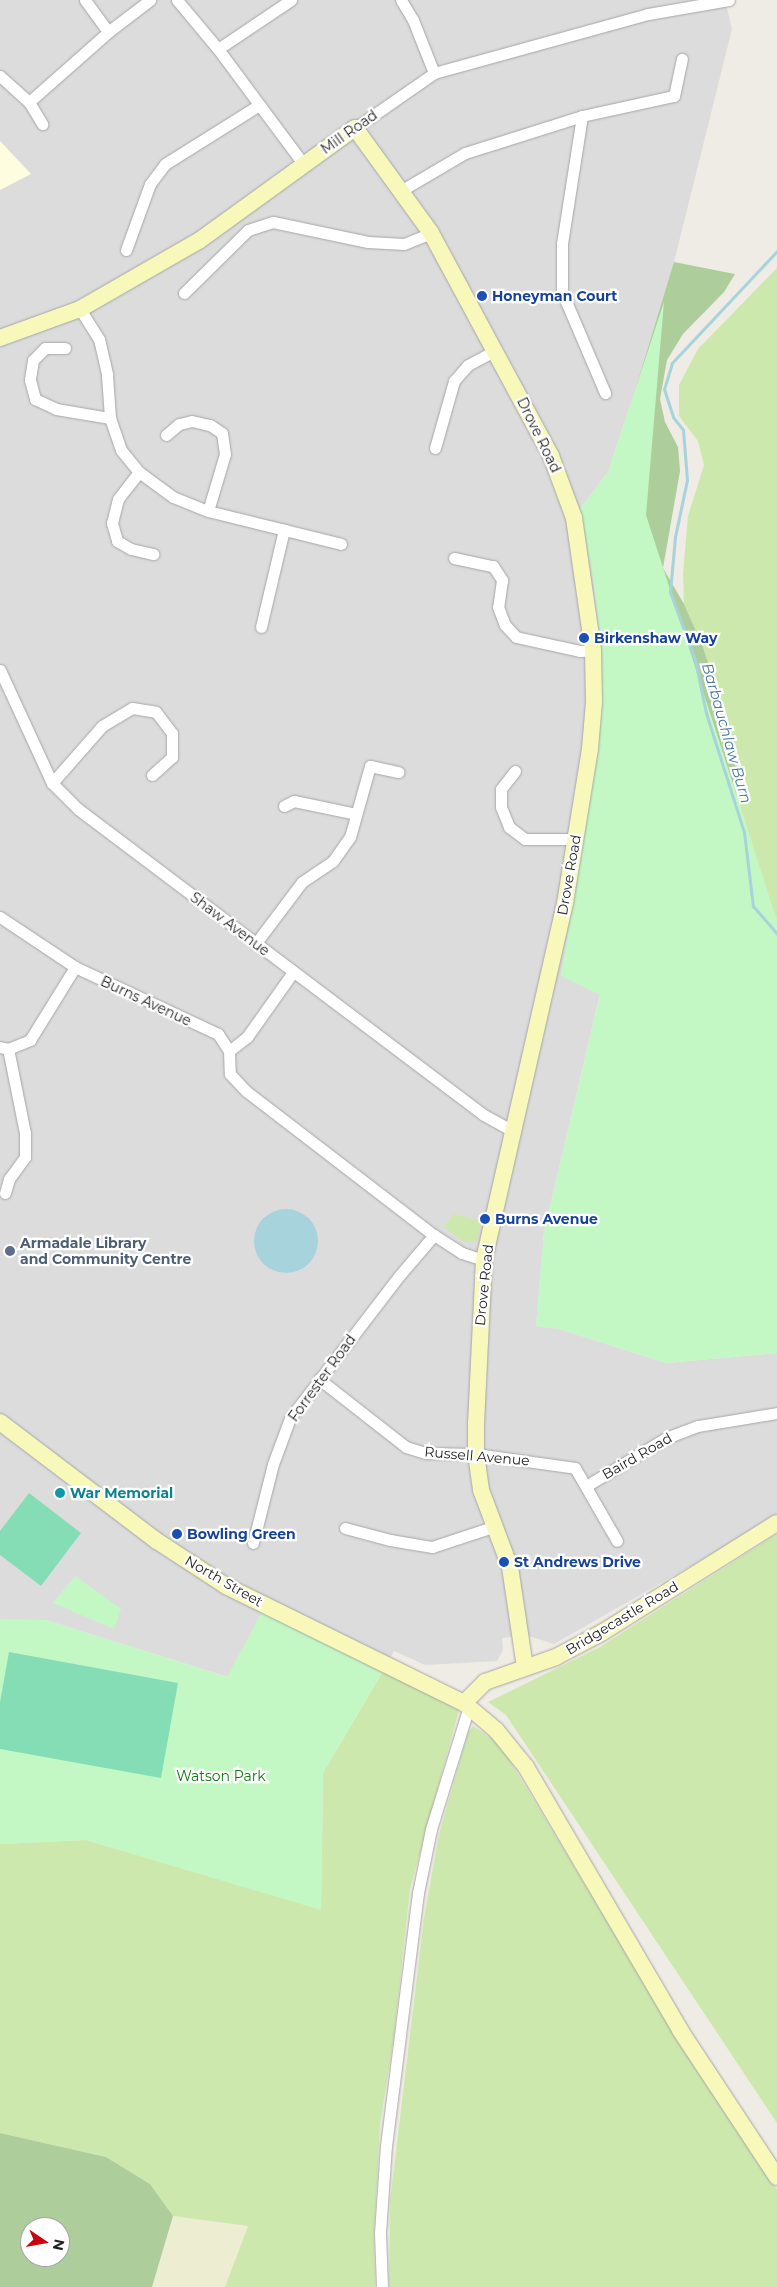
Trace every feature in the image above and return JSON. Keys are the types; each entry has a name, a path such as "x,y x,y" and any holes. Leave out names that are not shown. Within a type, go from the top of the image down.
{"street":[{"path":"85,0 108,32"},
{"path":"29,102 108,32 150,0"},
{"path":"177,0 218,49 304,165"},
{"path":"218,49 291,0"},
{"path":"400,0 413,20 434,73"},
{"name":"Mill Road","path":"0,338 80,309 200,240 434,73 648,14 729,0"},
{"path":"402,190 466,153 582,116 674,96 682,59"},
{"path":"0,76 29,102 42,124"},
{"path":"126,250 150,184 165,164 259,105"},
{"path":"582,116 562,244 562,292 605,393"},
{"name":"Drove Road","path":"355,128 402,190 431,233 496,350 551,456 574,518 594,650 590,749 565,903 484,1260 476,1454 481,1490 510,1567 525,1667"},
{"path":"184,293 248,230 273,222 368,242 404,244 431,233"},
{"path":"80,309 99,339 107,375 110,418 122,450 139,472 173,497 208,511 341,544"},
{"path":"65,348 45,348 33,360 30,380 35,399 56,408 110,418"},
{"path":"435,448 454,381 468,365 496,350"},
{"path":"166,435 179,424 192,421 210,425 222,433 225,454 208,511"},
{"path":"139,472 118,499 112,523 117,541 130,549 153,554"},
{"path":"261,627 284,530"},
{"path":"454,558 493,566 502,580 498,607 505,625 516,637 580,651 594,650"},
{"name":"Shaw Avenue","path":"0,670 52,783 78,809 484,1115 513,1131"},
{"path":"52,783 102,726 132,708 156,712 172,733 172,757 152,775"},
{"path":"256,943 302,882 333,861 350,837 370,766 398,772"},
{"path":"515,771 501,789 501,807 509,827 525,839 575,839"},
{"path":"284,806 294,801 356,814"},
{"name":"Burns Avenue","path":"0,917 75,967 218,1034 230,1051"},
{"path":"5,1193 9,1179 24,1156 25,1133 4,1048 30,1040 75,967"},
{"path":"293,972 247,1037 230,1051 230,1074 246,1091 434,1236 462,1253 484,1260"},
{"name":"Forrester Road","path":"253,1543 273,1464 290,1418 434,1236"},
{"name":"Russell Avenue","path":"319,1379 406,1447 426,1452 476,1454 575,1468 617,1540"},
{"name":"Baird Road","path":"586,1486 666,1438 698,1426 777,1413"},
{"name":"North Street","path":"0,1422 156,1541 226,1586 466,1704 496,1730 526,1767 680,2030 777,2176"},
{"name":"Bridgecastle Road","path":"466,1704 485,1682 556,1656 603,1632 777,1523"},
{"path":"344,1528 432,1547 496,1526"},
{"path":"382,2287 380,2233 386,2146 418,1893 431,1829 466,1704"}],"shaded area":[{"path":"0,0 725,0 732,29 664,302 608,472 580,509 593,577 602,659 600,735 584,841 600,994 544,1232 536,1326 559,1329 666,1363 777,1353 777,1517 554,1644 526,1635 502,1638 503,1650 497,1661 425,1665 394,1651 385,1668 228,1677 46,1620 0,1629"},
{"path":"0,141 31,174 0,190"},
{"path":"173,2216 248,2226 225,2287 152,2287"}],"green space":[{"path":"674,262 735,274 724,292 683,334 667,360 660,399 665,422 678,447 680,471 663,568 684,604 703,647 725,716 739,781 737,798 777,920 605,489"},
{"path":"777,268 777,920 737,798 739,781 725,716 703,647 684,604 683,574 688,516 704,465 698,441 679,416 679,385 698,349"},
{"path":"664,302 646,515 777,920 777,1353 666,1363 559,1329 536,1326 544,1232 600,995 561,976 600,734 602,659 593,577 580,509 608,472"},
{"path":"454,1214 482,1221 477,1241 464,1242 444,1227"},
{"path":"29,1493 81,1533 41,1586 0,1555 0,1531"},
{"path":"777,1534 777,2123 506,1715 488,1702 600,1647"},
{"path":"75,1576 121,1609 114,1629 53,1603"},
{"name":"Watson Park","path":"263,1610 385,1668 323,1773 321,1910 86,1840 0,1844 0,1619 46,1620 227,1677"},
{"path":"9,1652 178,1683 161,1778 0,1749 0,1702"},
{"path":"385,1668 459,1710 410,1889 394,2035 380,2125 374,2233 375,2287 225,2287 248,2226 173,2216 150,2184 106,2157 0,2133 0,1844 86,1840 321,1909 323,1773"},
{"path":"473,1726 500,1744 690,2059 777,2190 777,2287 389,2287 390,2201 424,1918 439,1834 468,1733"},
{"path":"0,2133 106,2157 150,2184 173,2216 152,2287 0,2287"}],"water":[{"path":"280,1209 292,1209 309,1218 316,1229 318,1241 316,1253 309,1264 292,1273 280,1273 268,1268 259,1259 254,1247 254,1235 259,1223 268,1214"}],"waterway":[{"name":"Barbauchlaw Burn","path":"777,251 672,363 664,389 673,417 683,430 687,480 675,537 670,592 695,660 706,713 744,832 753,906 777,934"}],"place":[{"name":"Honeyman Court","path":"482,296"},
{"name":"Birkenshaw Way","path":"584,638"},
{"name":"Burns Avenue","path":"485,1219"},
{"name":"Armadale Library and Community Centre","path":"10,1251"},
{"name":"War Memorial","path":"60,1493"},
{"name":"Bowling Green","path":"177,1534"},
{"name":"St Andrews Drive","path":"504,1562"}]}
